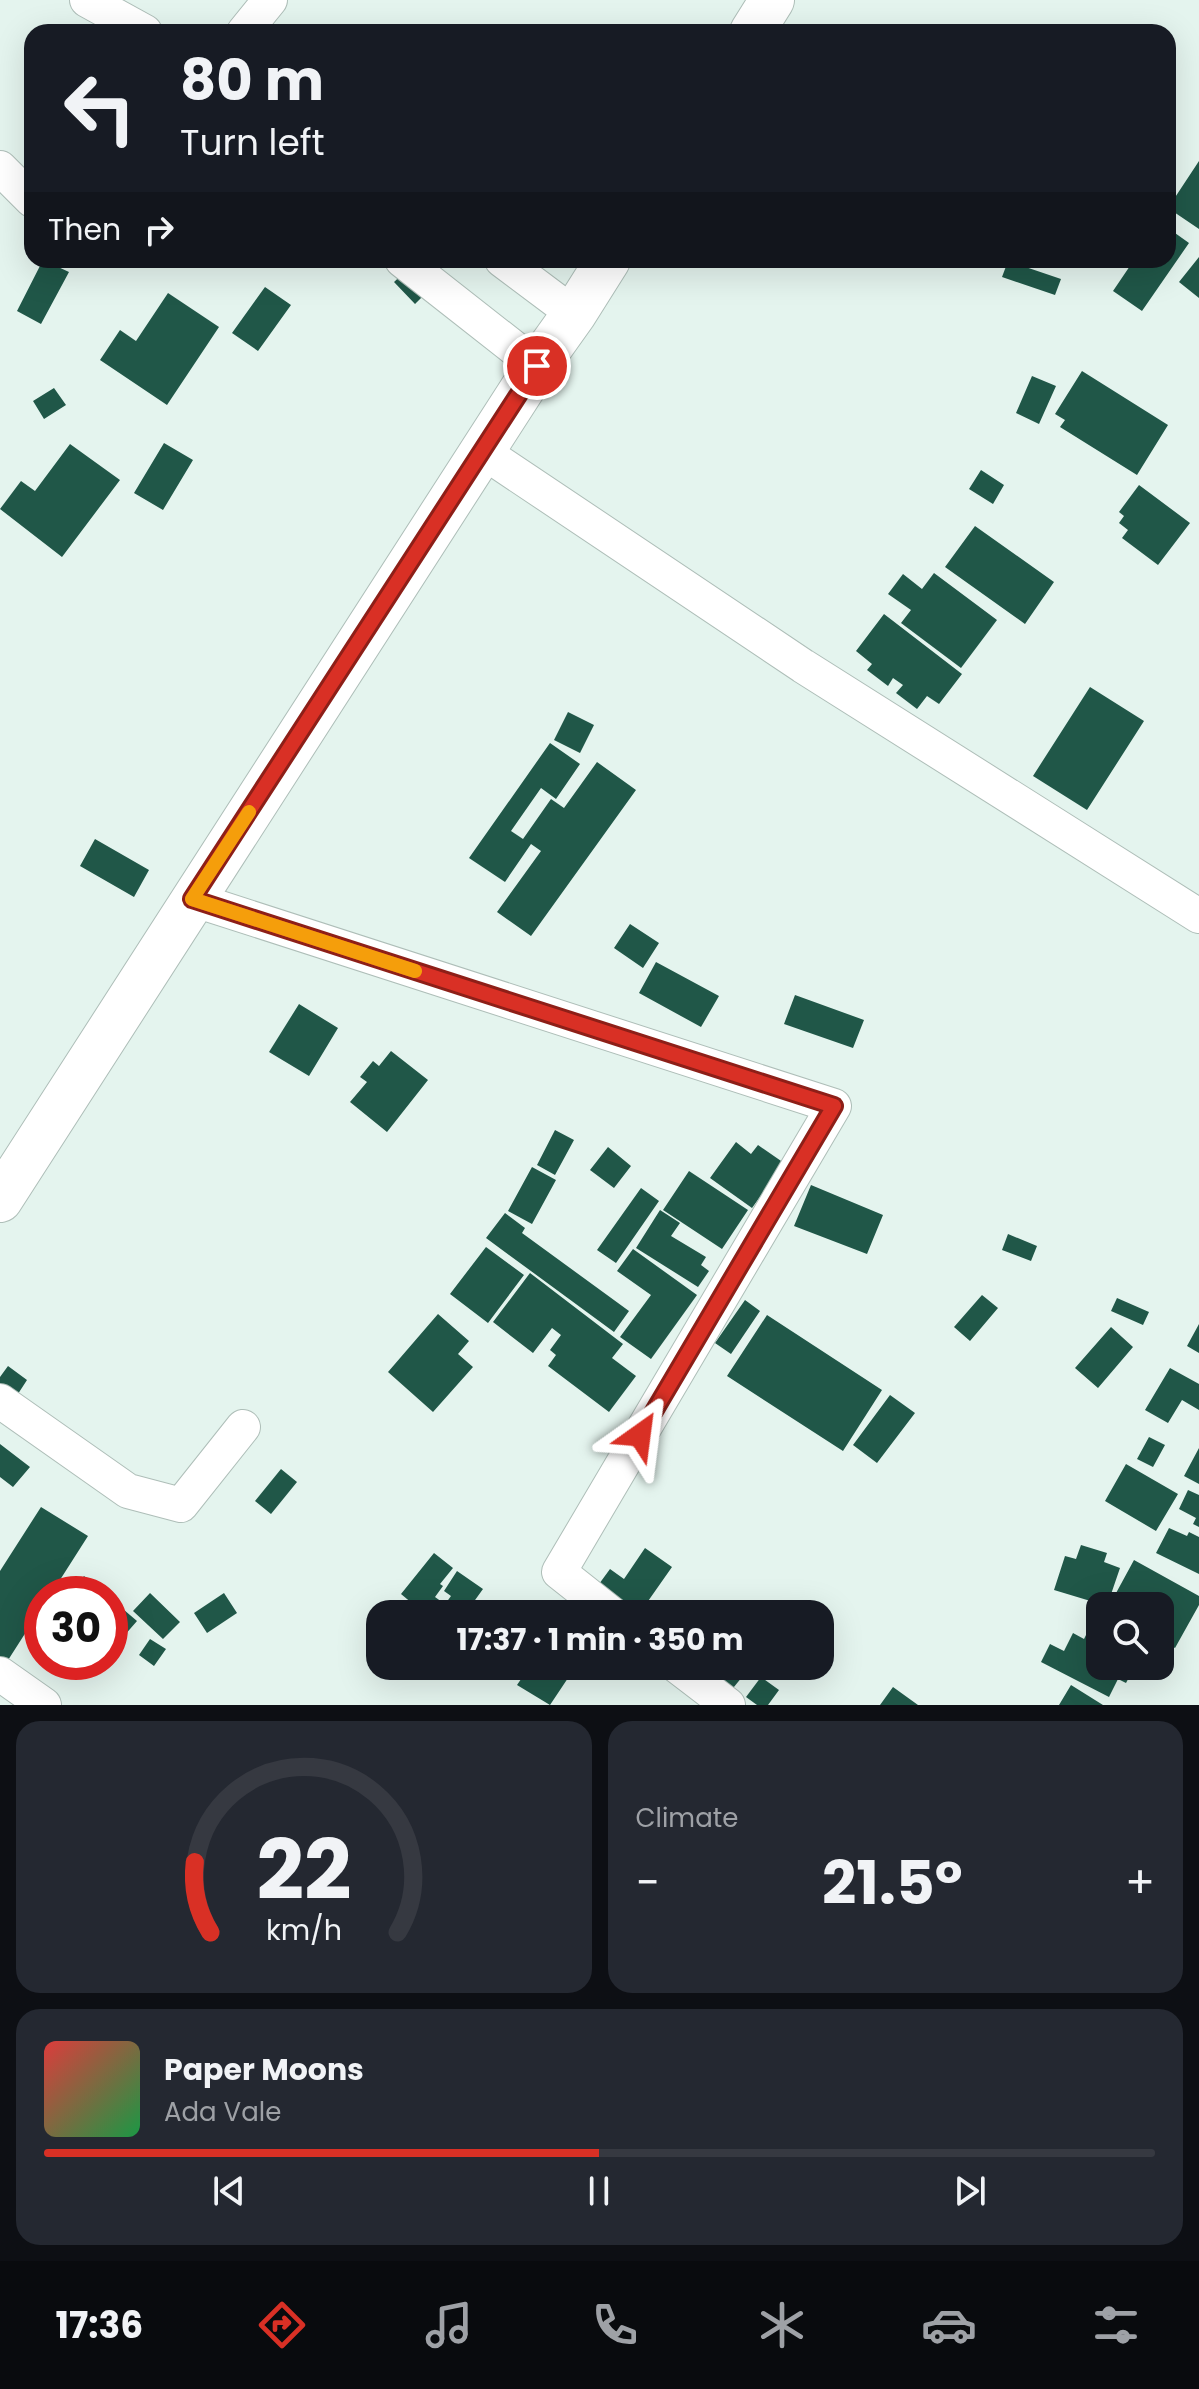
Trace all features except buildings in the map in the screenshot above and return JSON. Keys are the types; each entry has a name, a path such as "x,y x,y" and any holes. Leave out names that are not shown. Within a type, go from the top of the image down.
{"highway":[{"path":"757,24 772,0"},
{"path":"0,1200 603,268"}],"street":[{"path":"87,0 130,24"},
{"path":"250,24 270,0"},
{"path":"0,168 24,192"},
{"path":"412,268 537,366"},
{"path":"513,268 574,314"},
{"path":"482,451 803,666 1199,916"},
{"path":"192,899 834,1106 559,1572 594,1600"},
{"path":"0,1401 128,1491 181,1505 243,1427"},
{"path":"0,1674 44,1705"},
{"path":"695,1680 728,1705"}],"slow traffic":[{"path":"249,812 192,899 415,971"}],"route":[{"path":"537,366 192,899 834,1106 640,1435"}]}
